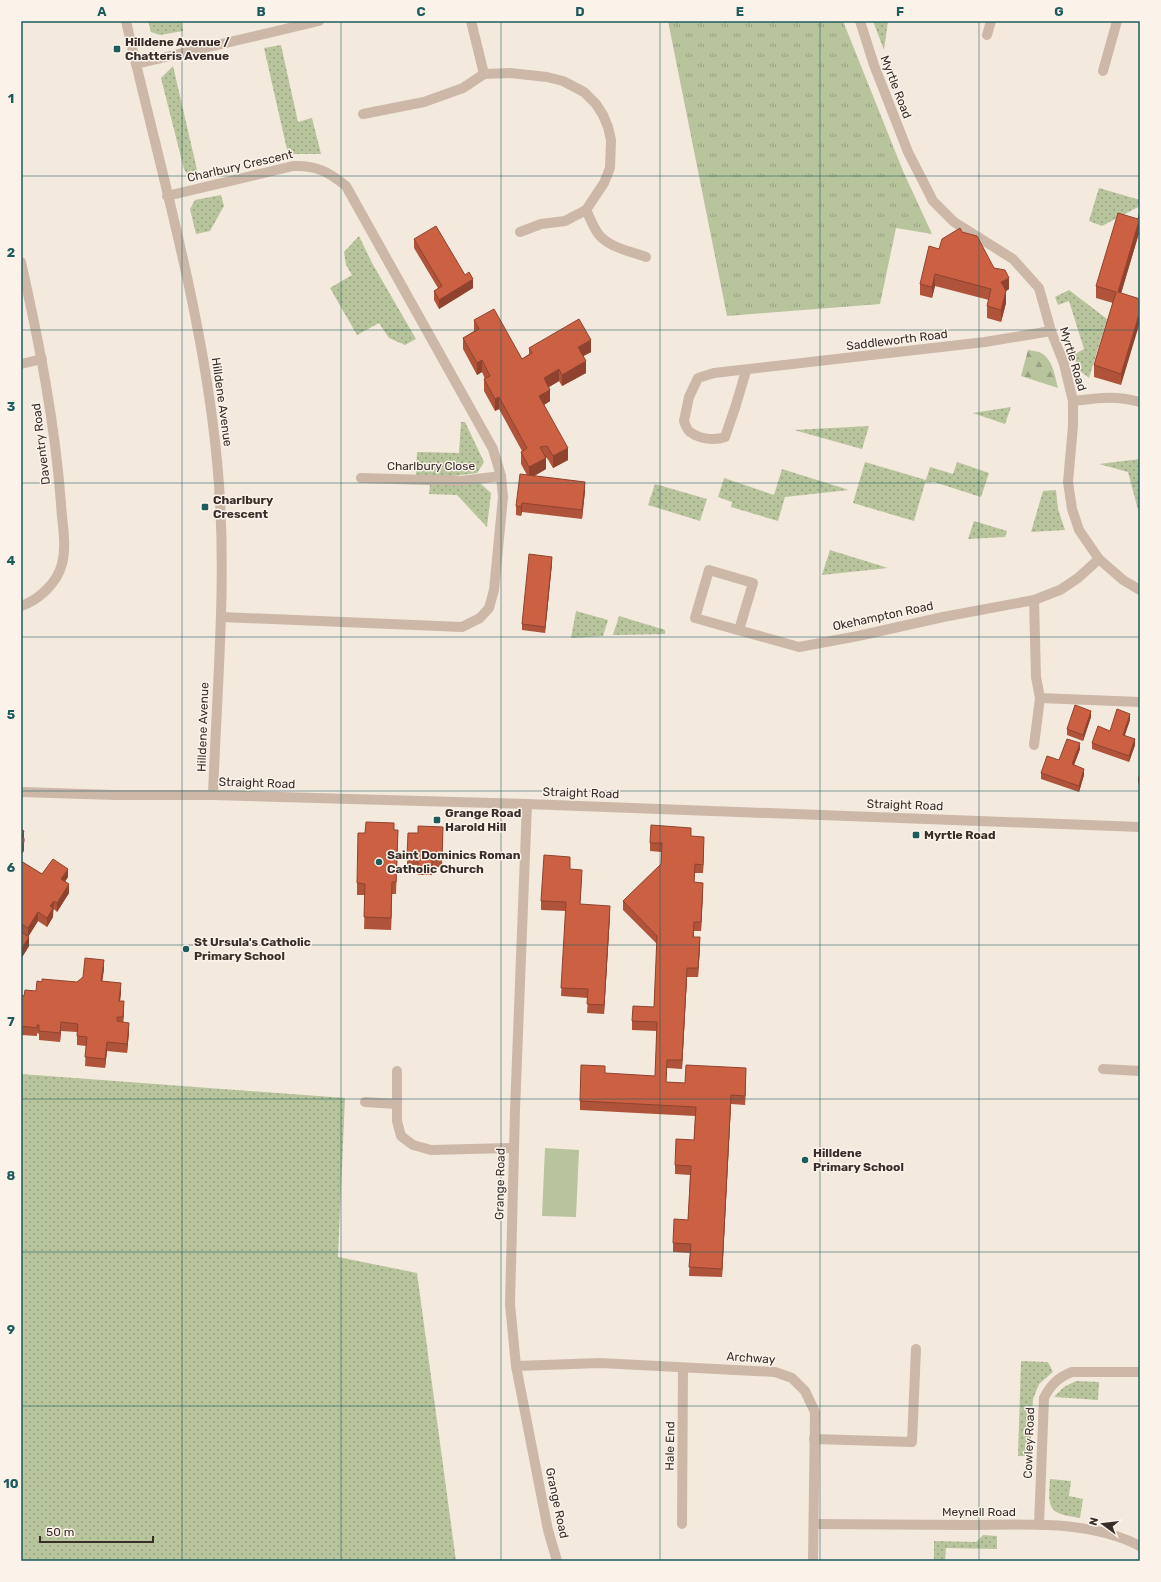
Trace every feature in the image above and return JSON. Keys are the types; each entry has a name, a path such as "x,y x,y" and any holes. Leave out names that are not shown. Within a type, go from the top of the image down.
{"street":[{"name":"Hilldene Avenue","path":"126,21 194,312 209,401 217,461 221,524 222,617 216,707 214,795"},
{"path":"136,64 319,21"},
{"path":"471,21 484,74"},
{"name":"Myrtle Road","path":"860,21 874,65 908,152 933,201 954,222 1013,259 1039,288 1051,331 1064,364 1073,401 1073,426 1068,482 1071,503 1079,530 1098,559 1123,580 1140,590"},
{"path":"987,35 991,21"},
{"path":"1103,71 1117,21"},
{"path":"363,114 424,102 463,88 484,74 531,74 552,78 578,88 596,104 608,127 612,140 610,168 604,183 586,210 565,221 541,224 520,232"},
{"name":"Charlbury Crescent","path":"167,196 293,166 307,166 320,169 335,177 346,186 493,449 501,476 503,497 494,590 489,608 480,618 462,627 222,617"},
{"path":"586,210 594,228 602,238 611,244 646,257"},
{"name":"Daventry Road","path":"21,262 42,359 52,416 59,473 64,551 61,566 43,593 30,603 21,606"},
{"name":"Saddleworth Road","path":"746,371 725,437 708,439 690,432 684,421 689,397 698,378 729,371 746,371 985,342 1051,331"},
{"path":"21,364 42,359"},
{"path":"1073,401 1108,397 1140,402"},
{"name":"Charlbury Close","path":"361,478 461,481 501,476"},
{"path":"1034,745 1040,698 1036,677 1034,600 1066,586 1078,578 1098,559"},
{"name":"Okehampton Road","path":"740,630 753,583 709,570 695,618 799,647 1034,600"},
{"path":"1040,698 1140,702"},
{"name":"Straight Road","path":"21,792 114,795 214,795 528,804 1140,828"},
{"name":"Grange Road","path":"528,804 514,1148 510,1304 516,1366 548,1530 557,1561"},
{"path":"1102,1069 1140,1071"},
{"path":"397,1071 397,1122 401,1136 413,1145 431,1150 514,1148"},
{"path":"365,1102 396,1104"},
{"path":"814,1439 912,1442 916,1349"},
{"name":"Archway","path":"516,1366 600,1363 775,1372 792,1378 805,1391 814,1412 813,1561"},
{"name":"Hale End","path":"682,1524 683,1368"},
{"name":"Cowley Road","path":"1039,1525 1044,1398 1048,1389 1058,1379 1072,1372 1140,1372"},
{"name":"Meynell Road","path":"814,1524 1039,1525 1088,1529 1128,1540 1140,1546"}],"green space":[{"path":"148,21 181,21 183,31 160,35 151,32"},
{"path":"668,21 843,21 903,171 932,234 896,228 880,304 727,316"},
{"path":"873,21 888,21 884,50"},
{"path":"281,45 298,122 312,118 321,154 288,154 264,48"},
{"path":"173,66 198,174 188,176 184,169 161,78"},
{"path":"1099,188 1140,200 1140,206 1102,226 1089,221"},
{"path":"221,195 224,206 210,231 196,234 190,209 195,200"},
{"path":"359,236 372,263 416,339 405,345 389,338 379,323 357,335 330,288 352,275 346,265 344,252"},
{"path":"1069,290 1107,319 1089,378 1080,371 1073,355 1084,349 1069,301 1058,305 1055,297"},
{"path":"1028,350 1040,352 1048,359 1053,369 1058,388 1021,376"},
{"path":"1011,407 1005,424 973,413"},
{"path":"461,422 465,422 484,462 477,473 453,476 416,476 417,452 459,453"},
{"path":"869,426 862,449 794,430"},
{"path":"1140,459 1140,504 1138,510 1128,472 1099,464"},
{"path":"865,462 926,480 930,467 953,474 957,462 989,473 981,497 934,482 925,483 914,521 853,503"},
{"path":"782,469 849,490 785,497 778,521 731,507 732,502 718,497 724,478 774,495"},
{"path":"430,484 481,484 491,493 487,527 457,495 429,494"},
{"path":"655,484 707,499 700,521 648,505"},
{"path":"1056,490 1058,509 1065,530 1031,532 1043,491"},
{"path":"974,521 1007,531 1005,537 968,539"},
{"path":"830,550 888,568 822,575"},
{"path":"576,611 608,620 603,636 571,638"},
{"path":"619,616 665,630 665,634 613,635"},
{"path":"21,1074 345,1098 338,1257 417,1273 456,1561 21,1561"},
{"path":"545,1148 579,1150 576,1217 542,1216"},
{"path":"1021,1361 1048,1362 1053,1372 1039,1384 1033,1399 1030,1456 1018,1456"},
{"path":"1076,1381 1099,1382 1098,1400 1054,1397 1064,1387"},
{"path":"1050,1479 1071,1481 1069,1496 1083,1499 1080,1518 1056,1512 1052,1508 1049,1497"},
{"path":"983,1535 997,1536 997,1549 946,1548 945,1561 934,1561 934,1541 976,1542"}],"building":[{"path":"1140,211 1140,221 1118,292 1140,299 1140,311 1121,374 1094,365 1116,292 1096,286 1118,213 1138,219"},
{"path":"436,226 465,275 469,272 473,279 439,300 434,291 442,286 414,239"},
{"path":"960,228 962,232 977,236 994,268 1005,270 1009,278 1001,282 1006,291 1001,310 987,306 991,289 935,274 932,287 920,284 929,246 939,249 942,239"},
{"path":"494,309 522,359 532,353 529,348 579,319 591,340 578,347 586,361 562,375 559,369 544,378 550,390 539,396 568,448 553,456 547,446 540,447 546,458 529,467 521,452 527,448 499,397 495,399 484,379 490,376 482,360 477,363 463,338 479,329 474,320"},
{"path":"520,474 585,482 582,510 522,503 521,507 516,506"},
{"path":"529,554 552,557 545,627 522,624"},
{"path":"1075,705 1091,711 1083,735 1067,729"},
{"path":"1117,709 1130,714 1123,735 1135,739 1129,756 1092,743 1098,726 1110,731"},
{"path":"1067,739 1080,743 1072,764 1084,769 1079,786 1041,773 1047,756 1059,760"},
{"path":"366,822 394,823 394,830 398,830 396,882 392,882 391,918 364,917 365,884 357,883 358,833 365,833"},
{"path":"651,825 691,828 691,836 704,837 703,865 695,864 694,882 703,883 701,922 694,922 693,937 700,937 698,968 687,968 682,1060 667,1060 666,1082 685,1083 686,1065 746,1068 745,1096 731,1095 722,1269 689,1267 691,1244 673,1243 674,1219 688,1220 691,1166 675,1165 676,1139 694,1140 696,1107 580,1101 581,1065 605,1066 605,1073 655,1076 657,1022 632,1021 633,1006 654,1007 657,936 623,901 661,864 662,843 650,843"},
{"path":"418,826 443,827 442,859 432,858 432,866 418,866 418,856 407,856 408,833 418,833"},
{"path":"21,829 24,831 22,836 24,838 24,842 21,846"},
{"path":"544,855 570,857 570,869 582,870 580,904 610,906 604,1005 587,1004 588,989 561,988 566,902 541,901"},
{"path":"53,859 68,869 61,879 69,884 57,903 54,901 50,906 53,908 47,918 38,912 28,928 21,924 21,861 42,874"},
{"path":"21,932 29,937 21,950"},
{"path":"85,958 104,960 101,981 121,983 119,1001 124,1001 123,1017 117,1017 117,1021 129,1023 127,1044 107,1042 105,1059 85,1057 87,1037 77,1036 78,1024 61,1022 60,1033 39,1031 39,1025 37,1025 37,1028 21,1026 21,995 24,996 25,990 36,991 37,981 42,982 42,979 77,982 83,977"}],"place":[{"name":"Hilldene Avenue / Chatteris Avenue","path":"117,49"},
{"name":"Charlbury Crescent","path":"205,507"},
{"name":"Grange Road Harold Hill","path":"437,820"},
{"name":"Myrtle Road","path":"916,835"},
{"name":"Saint Dominics Roman Catholic Church","path":"379,862"},
{"name":"St Ursula's Catholic Primary School","path":"186,949"},
{"name":"Hilldene Primary School","path":"805,1160"}]}
